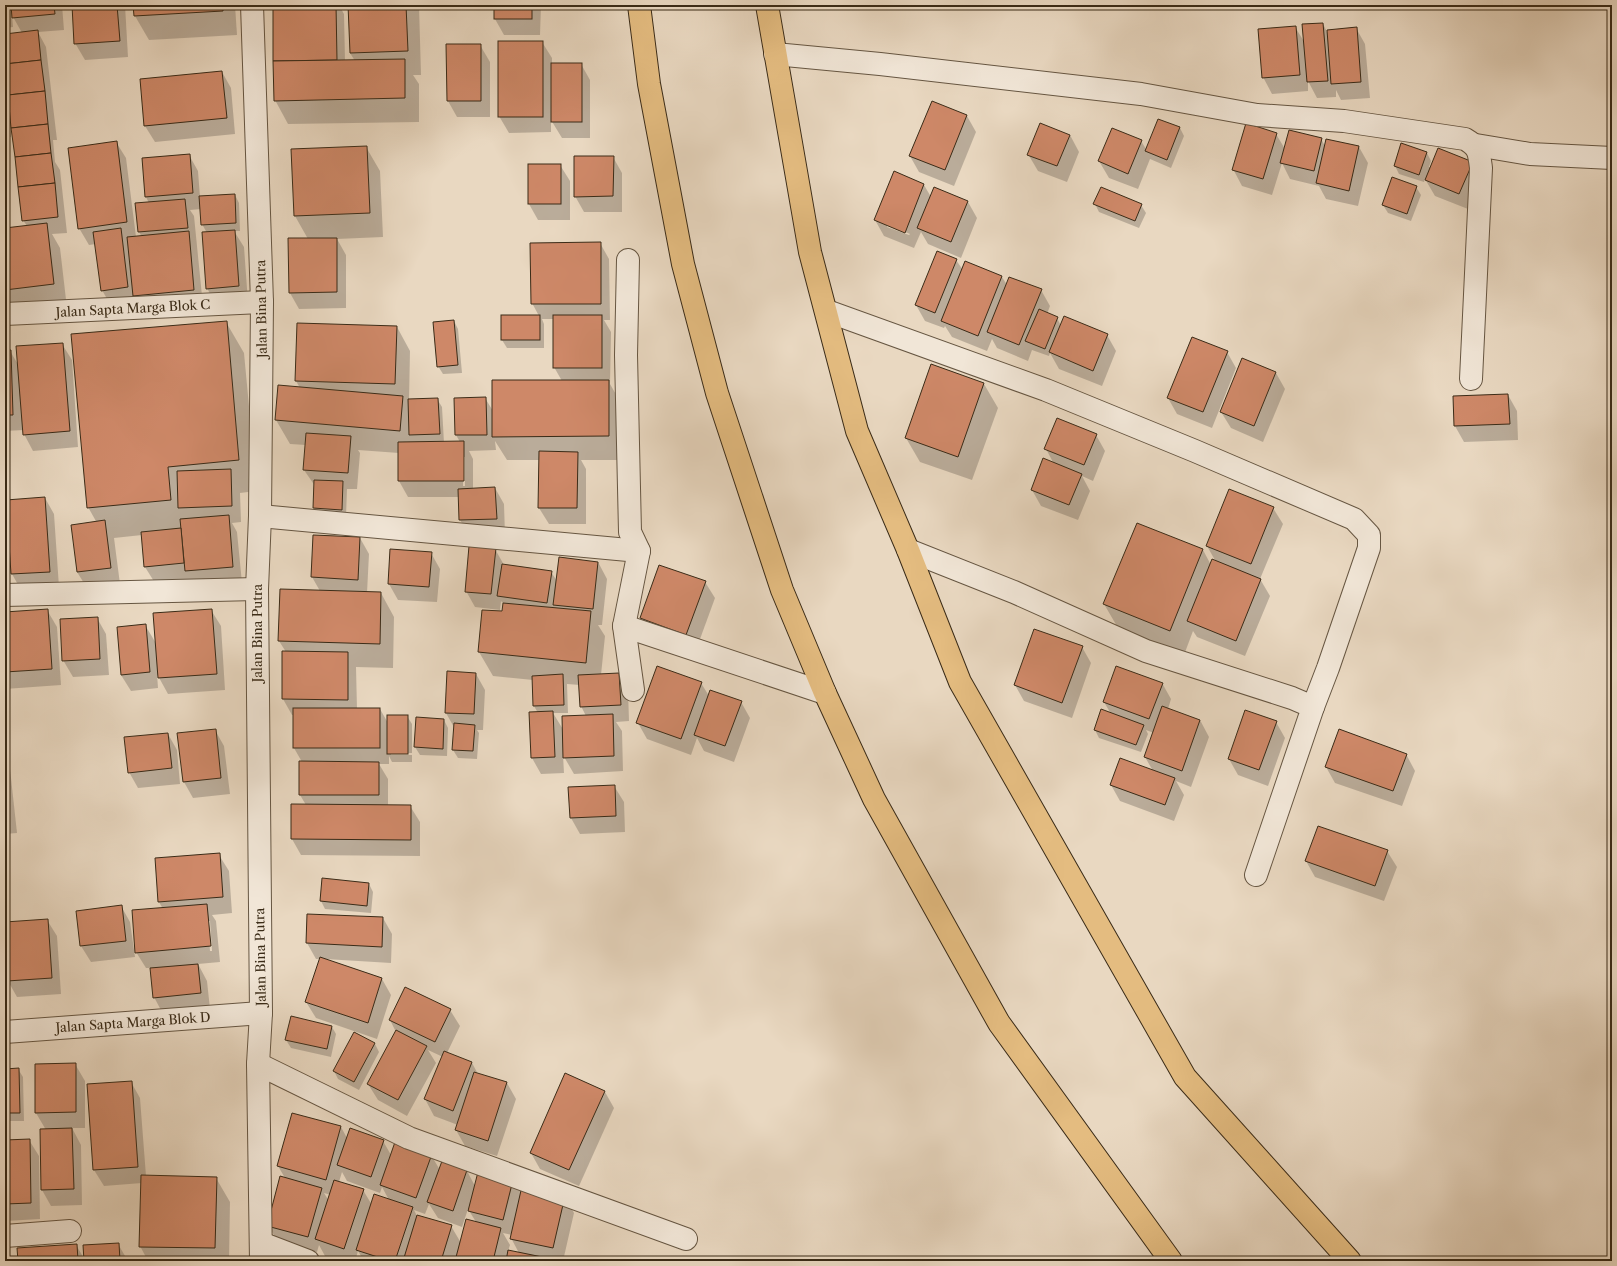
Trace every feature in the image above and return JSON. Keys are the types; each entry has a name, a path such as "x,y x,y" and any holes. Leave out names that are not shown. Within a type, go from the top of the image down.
{"main road":[{"path":"639,5 649,84 683,264 718,393 782,590 825,693 874,799 999,1023 1171,1261"},
{"path":"767,5 810,252 827,312 857,431 908,550 960,682 1185,1077 1350,1261"}],"street":[{"name":"Jalan Bina Putra","path":"252,5 262,302 260,516 257,589 260,1013 258,1064 261,1252"},
{"path":"775,54 880,64 1141,94 1257,115 1344,121 1409,130 1465,139 1476,145 1530,154 1612,158"},
{"path":"1471,379 1481,168 1480,155 1476,145"},
{"path":"628,260 626,355 630,532 639,551 624,626 633,690"},
{"name":"Jalan Sapta Marga Blok C","path":"5,314 262,302"},
{"path":"827,312 1046,390 1195,451 1354,519 1369,535 1369,548 1256,875"},
{"path":"260,516 639,551"},
{"path":"908,550 1014,592 1146,651 1292,698 1313,707"},
{"path":"5,595 257,589"},
{"path":"624,626 825,693"},
{"name":"Jalan Sapta Marga Blok D","path":"5,1032 260,1013"},
{"path":"258,1064 409,1138 686,1239"},
{"path":"5,1236 70,1231"},
{"path":"261,1252 308,1261"}],"building":[{"path":"11,5 54,5 55,14 12,18"},
{"path":"72,5 117,5 120,41 74,44"},
{"path":"133,5 223,5 223,11 134,16"},
{"path":"273,5 336,5 337,60 273,61"},
{"path":"348,5 406,5 408,51 350,53"},
{"path":"494,5 532,5 532,19 494,19"},
{"path":"1323,23 1328,81 1307,82 1302,24"},
{"path":"1296,26 1300,75 1262,78 1258,29"},
{"path":"1357,27 1361,82 1331,84 1327,30"},
{"path":"38,30 41,60 5,64 5,34"},
{"path":"498,41 543,41 543,117 498,117"},
{"path":"446,44 481,44 481,101 447,101"},
{"path":"405,59 405,98 274,101 273,61"},
{"path":"41,60 45,91 8,95 5,64"},
{"path":"551,63 582,63 582,122 551,122"},
{"path":"222,71 227,118 144,126 140,79"},
{"path":"45,91 48,124 11,128 8,95"},
{"path":"932,101 967,115 945,170 909,156"},
{"path":"1158,119 1180,127 1167,160 1145,151"},
{"path":"1040,123 1070,135 1057,166 1027,155"},
{"path":"1246,123 1277,133 1263,179 1232,170"},
{"path":"48,124 51,153 15,157 11,128"},
{"path":"1112,128 1142,140 1128,174 1098,161"},
{"path":"1289,130 1322,138 1314,171 1280,163"},
{"path":"1326,139 1359,146 1349,191 1316,183"},
{"path":"117,141 127,222 78,229 68,148"},
{"path":"1401,143 1427,152 1419,175 1394,166"},
{"path":"367,146 370,213 294,216 291,149"},
{"path":"1438,148 1473,162 1459,194 1425,180"},
{"path":"51,153 55,183 18,187 15,157"},
{"path":"190,154 193,193 145,197 142,158"},
{"path":"574,156 614,156 613,196 574,197"},
{"path":"528,164 561,164 561,204 528,204"},
{"path":"894,171 924,184 905,233 874,220"},
{"path":"1392,177 1417,186 1407,214 1382,205"},
{"path":"55,183 58,217 22,221 18,187"},
{"path":"934,187 968,201 951,242 917,228"},
{"path":"1101,187 1142,204 1135,221 1093,204"},
{"path":"235,194 236,223 201,225 199,196"},
{"path":"185,199 188,228 138,232 135,203"},
{"path":"47,223 54,284 5,290 5,228"},
{"path":"121,228 128,287 101,291 93,232"},
{"path":"235,230 239,286 206,289 202,232"},
{"path":"189,231 194,290 133,296 127,237"},
{"path":"288,238 337,238 337,292 289,293"},
{"path":"601,242 601,304 531,304 530,243"},
{"path":"937,251 957,259 935,313 915,305"},
{"path":"965,261 1002,276 978,336 941,321"},
{"path":"1009,277 1042,289 1019,345 987,332"},
{"path":"1039,309 1058,317 1045,349 1025,341"},
{"path":"501,315 540,315 540,340 501,340"},
{"path":"553,315 602,315 602,368 553,368"},
{"path":"1064,316 1108,334 1093,371 1049,352"},
{"path":"454,320 458,365 437,367 433,322"},
{"path":"227,321 239,460 168,467 171,500 87,508 71,334"},
{"path":"297,323 397,326 395,384 295,381"},
{"path":"1192,337 1228,351 1203,412 1167,398"},
{"path":"63,343 70,431 23,435 16,346"},
{"path":"5,350 11,350 13,415 5,415"},
{"path":"1242,358 1276,372 1254,426 1220,412"},
{"path":"931,364 984,383 958,457 905,438"},
{"path":"492,380 609,380 609,436 492,437"},
{"path":"278,385 403,396 400,431 275,420"},
{"path":"1508,394 1510,424 1454,426 1453,396"},
{"path":"486,397 487,435 455,435 454,398"},
{"path":"438,398 440,434 409,435 408,399"},
{"path":"1057,418 1097,434 1084,465 1044,449"},
{"path":"306,433 351,436 348,473 303,470"},
{"path":"464,441 464,481 398,481 398,442"},
{"path":"539,451 578,452 577,508 538,508"},
{"path":"1043,458 1082,474 1069,505 1031,490"},
{"path":"231,469 232,506 178,508 177,471"},
{"path":"314,480 343,481 342,510 313,508"},
{"path":"495,487 497,519 459,520 458,489"},
{"path":"1229,489 1274,507 1251,564 1206,546"},
{"path":"45,497 50,572 11,574 6,500"},
{"path":"229,515 233,567 185,571 180,519"},
{"path":"105,520 111,568 77,572 71,525"},
{"path":"1137,523 1203,549 1170,631 1103,604"},
{"path":"181,528 184,563 144,567 141,532"},
{"path":"313,535 360,537 358,580 311,577"},
{"path":"469,546 496,548 491,594 465,592"},
{"path":"390,549 432,552 429,587 388,584"},
{"path":"559,557 598,562 593,609 553,605"},
{"path":"1212,559 1261,579 1236,641 1187,621"},
{"path":"502,564 552,571 547,603 497,596"},
{"path":"659,565 706,581 686,635 640,618"},
{"path":"280,589 381,592 380,644 278,641"},
{"path":"503,603 591,611 586,663 478,652 482,610 502,611"},
{"path":"48,609 52,669 5,672 5,612"},
{"path":"212,609 217,674 158,678 153,613"},
{"path":"98,617 100,659 62,661 60,619"},
{"path":"146,624 150,672 121,675 117,627"},
{"path":"1034,629 1083,646 1062,703 1014,685"},
{"path":"282,651 348,652 348,700 282,699"},
{"path":"657,666 702,682 681,739 636,723"},
{"path":"1116,666 1163,683 1149,719 1103,702"},
{"path":"447,671 476,673 474,714 445,713"},
{"path":"619,673 621,705 580,707 578,675"},
{"path":"563,674 564,705 533,706 532,676"},
{"path":"710,690 742,701 725,746 694,735"},
{"path":"1162,706 1200,720 1182,771 1144,757"},
{"path":"293,708 380,708 380,748 293,748"},
{"path":"1101,709 1144,725 1136,745 1094,730"},
{"path":"1245,710 1277,721 1259,770 1228,759"},
{"path":"553,711 555,757 531,758 529,712"},
{"path":"613,714 614,756 563,758 562,716"},
{"path":"387,715 408,715 408,754 387,754"},
{"path":"416,717 444,719 443,749 414,747"},
{"path":"454,723 475,725 473,751 452,750"},
{"path":"216,729 221,778 183,782 177,733"},
{"path":"1339,729 1407,754 1393,791 1325,767"},
{"path":"168,733 172,768 128,773 124,737"},
{"path":"1120,758 1175,778 1165,805 1110,785"},
{"path":"299,761 379,762 379,795 299,795"},
{"path":"615,785 616,816 570,818 568,787"},
{"path":"5,788 8,817 5,817"},
{"path":"291,804 411,805 411,840 291,839"},
{"path":"1318,826 1388,850 1375,886 1305,861"},
{"path":"220,853 223,897 158,902 155,858"},
{"path":"322,878 369,883 367,906 320,901"},
{"path":"207,904 211,946 135,953 132,910"},
{"path":"122,905 126,941 80,946 76,911"},
{"path":"307,914 383,917 382,947 306,943"},
{"path":"48,919 52,978 7,981 5,922"},
{"path":"320,957 382,978 368,1023 305,1002"},
{"path":"198,964 201,993 153,998 150,968"},
{"path":"405,987 451,1009 435,1042 389,1020"},
{"path":"291,1016 332,1026 327,1049 285,1040"},
{"path":"396,1030 427,1046 398,1100 367,1084"},
{"path":"354,1032 375,1043 354,1082 333,1071"},
{"path":"444,1051 472,1062 453,1111 424,1099"},
{"path":"76,1063 76,1112 35,1113 35,1064"},
{"path":"19,1068 20,1113 5,1113 5,1069"},
{"path":"474,1072 507,1082 488,1141 455,1130"},
{"path":"565,1073 605,1091 569,1170 530,1153"},
{"path":"132,1081 138,1167 93,1170 87,1084"},
{"path":"292,1113 341,1126 326,1180 277,1166"},
{"path":"72,1128 74,1189 41,1190 40,1129"},
{"path":"350,1128 384,1140 371,1177 337,1165"},
{"path":"30,1139 31,1203 5,1204 5,1140"},
{"path":"395,1142 432,1154 416,1198 380,1185"},
{"path":"442,1161 467,1170 453,1211 427,1202"},
{"path":"479,1168 514,1176 503,1220 468,1211"},
{"path":"141,1175 217,1177 215,1248 139,1247"},
{"path":"280,1176 322,1188 308,1237 267,1226"},
{"path":"334,1180 364,1189 344,1249 315,1239"},
{"path":"522,1186 565,1196 553,1248 510,1239"},
{"path":"374,1194 413,1207 395,1261 390,1261 356,1250"},
{"path":"417,1215 452,1225 441,1261 403,1261"},
{"path":"466,1219 501,1228 493,1261 455,1261"},
{"path":"119,1243 120,1261 84,1261 83,1245"},
{"path":"77,1244 78,1261 18,1261 17,1248"},
{"path":"508,1250 552,1259 551,1261 506,1261"}]}
